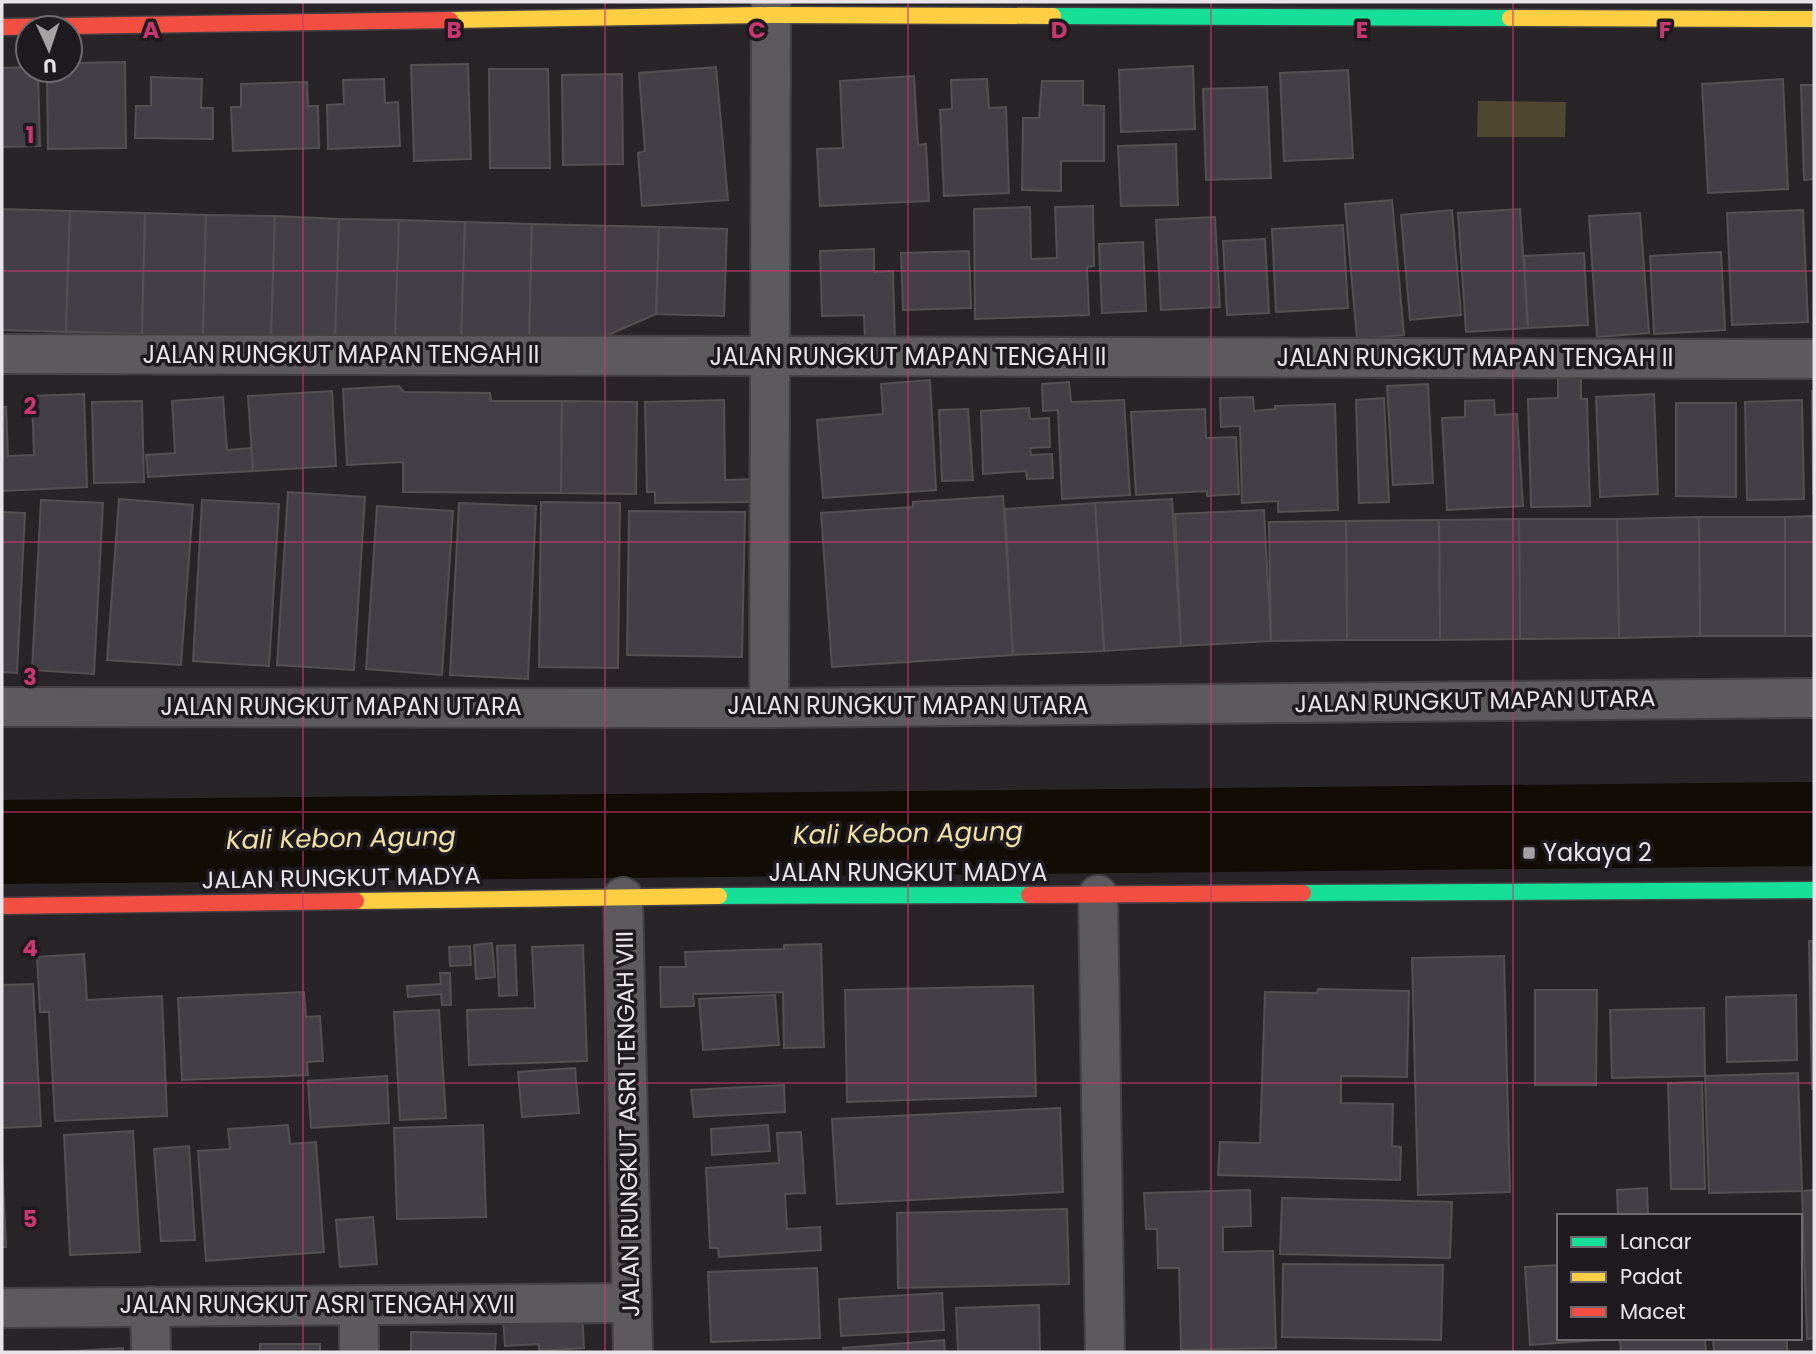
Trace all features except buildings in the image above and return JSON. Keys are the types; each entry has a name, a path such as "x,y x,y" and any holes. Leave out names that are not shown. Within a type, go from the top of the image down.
{"main road":[{"path":"2,27 771,9 1814,19"},
{"name":"JALAN RUNGKUT MADYA","path":"2,906 623,897 1814,890"}],"street":[{"path":"769,708 771,9"},
{"name":"JALAN RUNGKUT MAPAN TENGAH II","path":"2,354 1814,359"},
{"name":"JALAN RUNGKUT MAPAN UTARA","path":"2,706 769,708 1814,698"},
{"path":"1098,895 1105,1352"},
{"name":"JALAN RUNGKUT ASRI TENGAH VIII","path":"623,897 633,1352"},
{"name":"JALAN RUNGKUT ASRI TENGAH XVII","path":"2,1308 632,1303"},
{"path":"359,1305 359,1352"},
{"path":"150,1306 151,1352"}],"shaded area":[{"path":"1478,101 1566,102 1565,137 1477,137"}],"waterway":[{"name":"Kali Kebon Agung","path":"2,842 1814,824"}],"traffic: fast":[{"path":"1053,16 1510,18"},
{"path":"1303,893 1814,890"},
{"path":"719,896 1029,895"}],"traffic: slow":[{"path":"450,20 771,15 1053,16"},
{"path":"1510,18 1814,19"},
{"path":"356,901 719,896"}],"traffic: jam":[{"path":"2,27 450,20"},
{"path":"1029,895 1303,893"},
{"path":"2,906 356,901"}],"place":[{"name":"Yakaya 2","path":"1529,853"}]}
